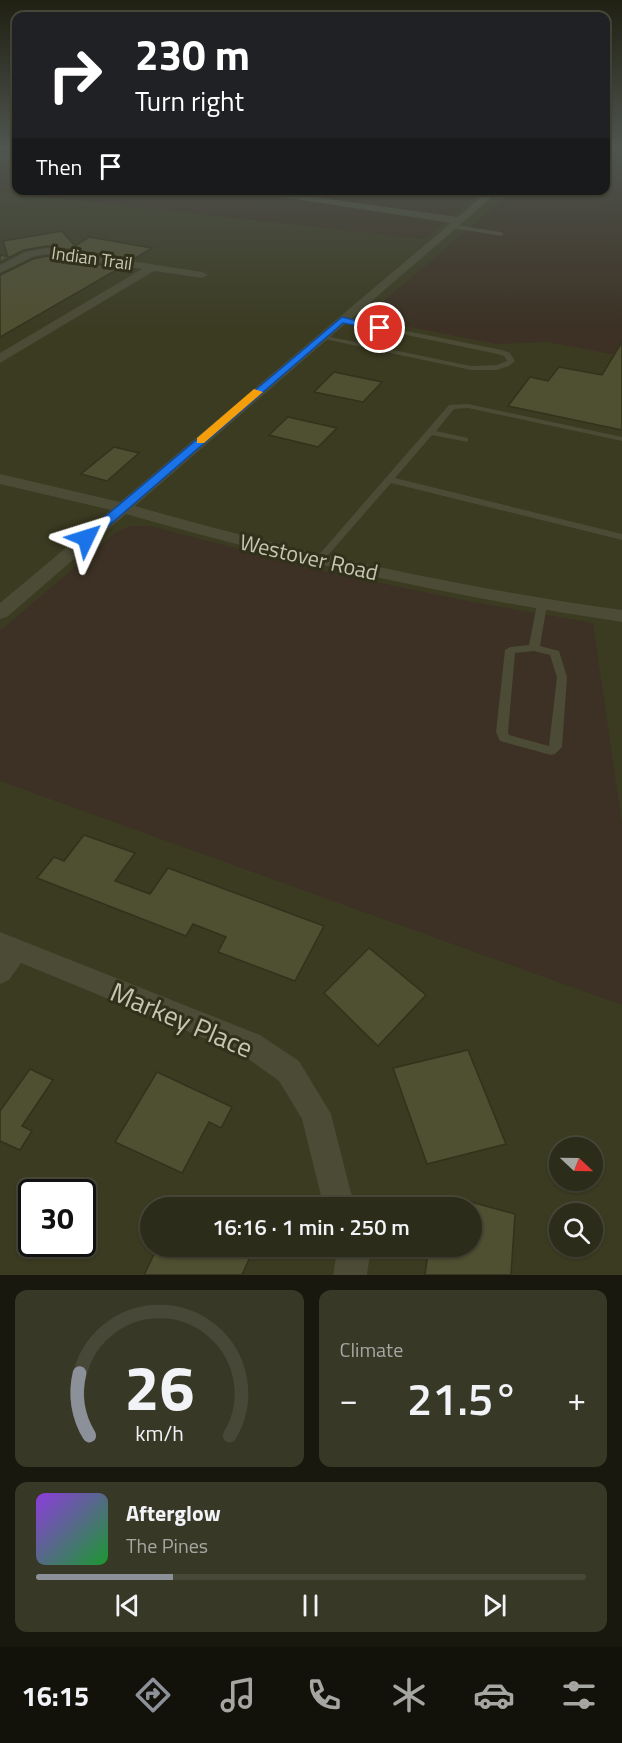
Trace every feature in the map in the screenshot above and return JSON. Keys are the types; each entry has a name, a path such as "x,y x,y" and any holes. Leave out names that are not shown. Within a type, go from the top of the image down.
{"street":[{"path":"359,208 458,224"},
{"path":"0,612 321,337 475,208"},
{"name":"Indian Trail","path":"0,270 29,254 47,251 202,275"},
{"path":"0,359 153,267"},
{"name":"Westover Road","path":"0,479 53,490 254,545 404,578 542,604 622,616"},
{"name":"Markey Place","path":"5,955 250,1044 289,1071 316,1114 336,1197"},
{"path":"350,1275 353,1257"}],"lane":[{"path":"458,224 501,234"},
{"path":"321,337 471,368 491,368 506,365 511,361 507,355 500,352 342,320"},
{"path":"320,559 391,480 452,407 468,406 622,440"},
{"path":"432,432 465,440"},
{"path":"391,480 622,537"},
{"path":"534,648 542,604"},
{"path":"534,648 555,653 562,677 556,747 551,751 504,738 502,732 510,650 534,648"}],"shaded area":[{"path":"149,208 461,208 424,239"},
{"path":"492,208 622,208 622,356 547,342 496,344 364,318"},
{"path":"130,526 150,526 327,572 473,602 593,623 622,824 622,1005 0,781 0,631 116,532"}],"building":[{"path":"62,231 75,246 89,237 152,248 134,259 47,246 24,250 0,262 0,255 8,257 3,241"},
{"path":"47,256 120,268 0,337 0,275 33,259"},
{"path":"622,342 622,430 508,406 530,377 548,381 559,367 602,375"},
{"path":"334,372 382,382 363,402 314,392"},
{"path":"288,417 337,428 318,447 269,435"},
{"path":"114,447 139,453 107,481 81,474"},
{"path":"84,835 135,853 115,881 150,894 168,868 324,926 295,981 218,952 226,937 193,924 186,936 37,878 54,857 64,861"},
{"path":"369,948 426,995 378,1046 324,993"},
{"path":"468,1050 506,1144 427,1164 393,1068"},
{"path":"30,1069 53,1080 22,1126 32,1131 20,1150 0,1141 0,1111"},
{"path":"157,1072 232,1107 221,1128 209,1122 182,1173 115,1142"},
{"path":"482,1205 515,1214 511,1275 425,1275 427,1257 482,1257"},
{"path":"153,1257 250,1257 242,1275 144,1275"}],"slow traffic":[{"path":"201,440 258,392"}],"route":[{"path":"86,538 342,320 380,328"}]}
